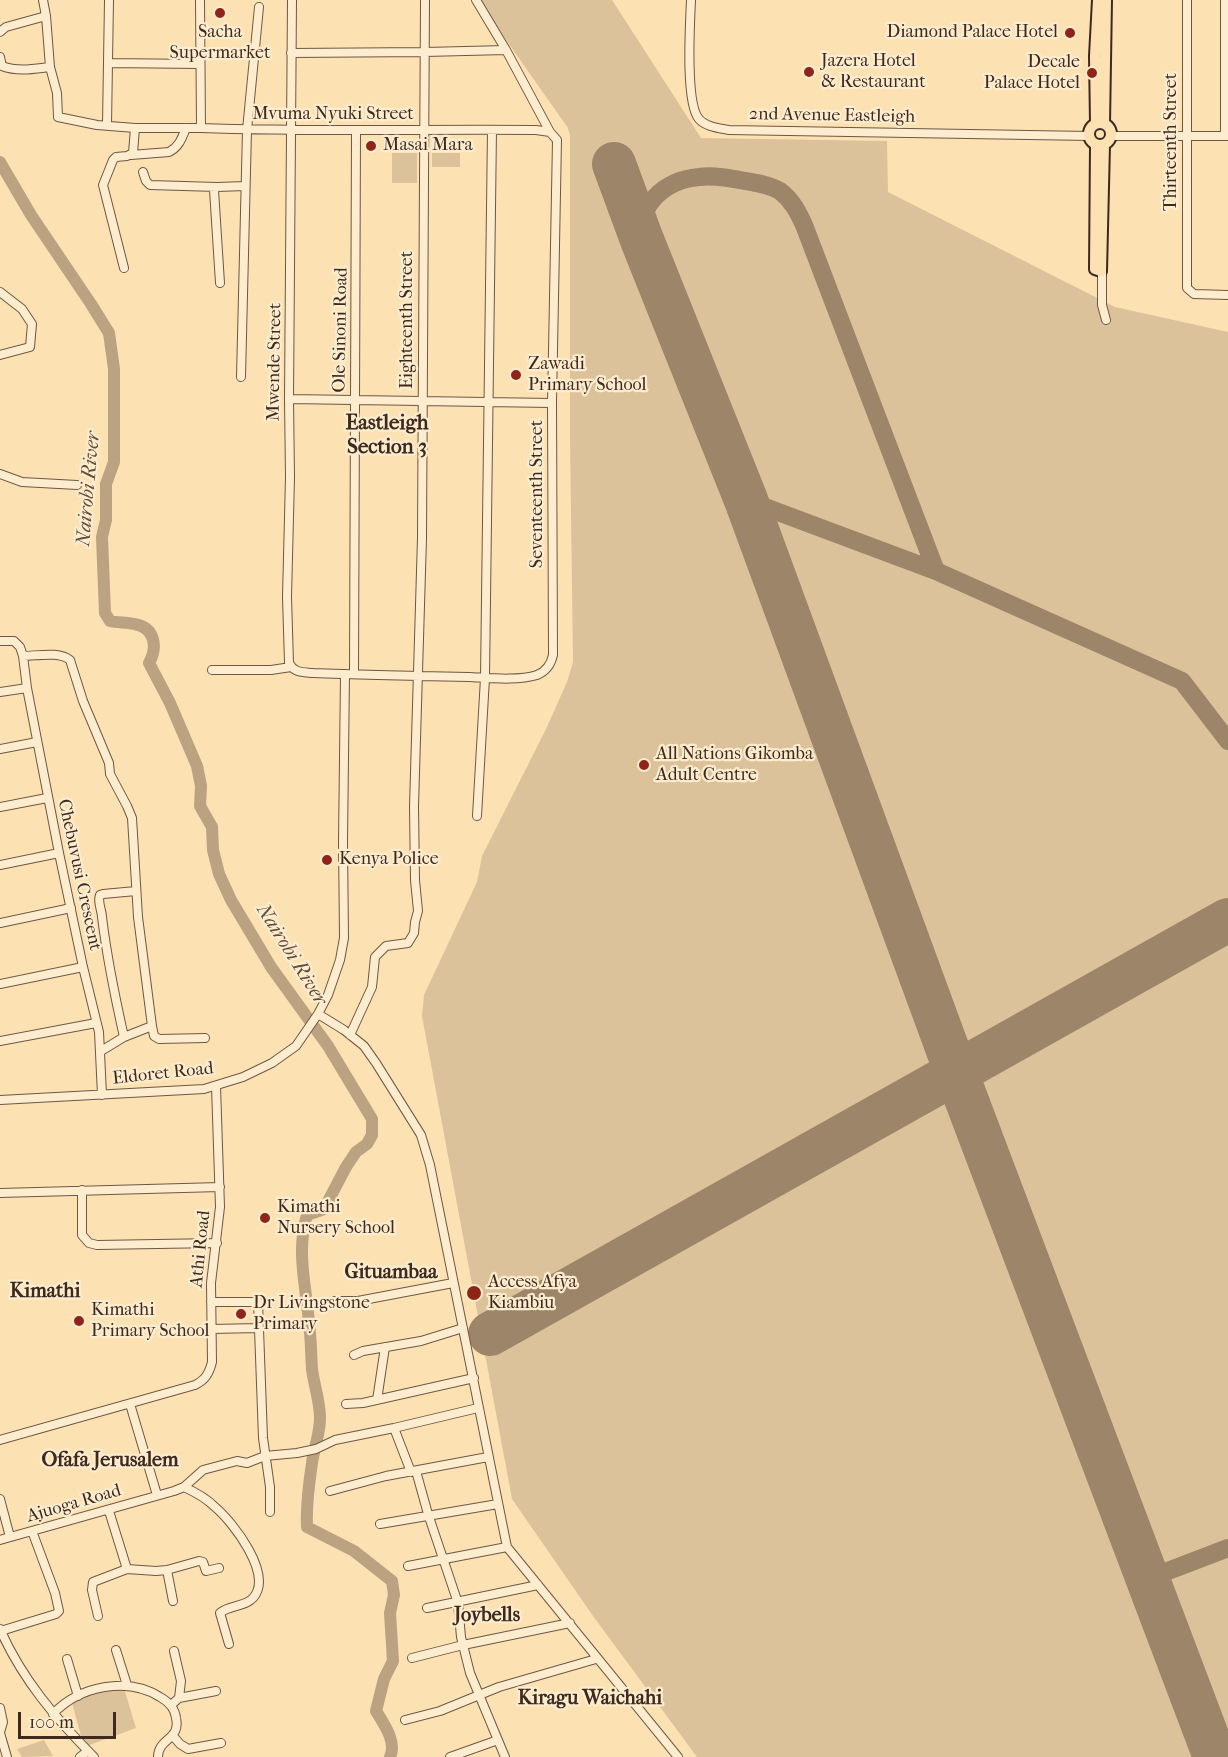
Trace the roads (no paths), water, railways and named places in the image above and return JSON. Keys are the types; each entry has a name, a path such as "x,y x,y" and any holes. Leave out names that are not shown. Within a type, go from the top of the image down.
{"main road":[{"path":"1098,0 1095,56 1100,124"},
{"path":"1100,124 1107,0"},
{"path":"1102,271 1095,269 1104,142 1109,128 1100,124 1090,128 1091,141 1104,142"}],"street":[{"path":"0,57 2,66 10,69 50,68 43,0"},
{"path":"107,125 109,0"},
{"path":"200,0 201,128"},
{"name":"Mwende Street","path":"291,667 288,656 287,629 292,0"},
{"name":"Eighteenth Street","path":"350,1035 372,987 375,957 386,946 408,943 414,933 418,911 415,880 414,743 418,676 423,402 425,0"},
{"path":"476,0 550,132"},
{"name":"2nd Avenue Eastleigh","path":"691,0 689,58 693,108 704,124 715,128 1089,136"},
{"name":"Thirteenth Street","path":"1187,0 1187,285 1189,291 1194,294 1228,295"},
{"path":"1104,142 1187,136 1226,136 1225,0"},
{"path":"241,377 247,130 259,7"},
{"path":"0,32 6,27 46,16"},
{"path":"291,53 506,50"},
{"path":"108,63 200,63"},
{"name":"Mvuma Nyuki Street","path":"50,68 57,93 58,117 107,125 135,128 247,130 291,128 356,131 550,132"},
{"path":"131,155 134,150 135,128"},
{"path":"124,268 103,185 113,160 120,156 169,152 177,146 186,128"},
{"path":"477,816 485,678 488,402 492,288 492,130"},
{"name":"Ole Sinoni Road","path":"354,674 356,131"},
{"name":"Seventeenth Street","path":"485,678 518,678 538,675 552,663 554,655 552,403 557,140 550,132"},
{"path":"143,172 150,185 245,186"},
{"path":"217,186 213,190 220,283"},
{"path":"1102,271 1102,305 1106,320"},
{"path":"0,292 22,309 32,324 30,347 0,355"},
{"path":"289,399 552,403"},
{"path":"0,474 22,482 77,485"},
{"path":"0,641 14,641 20,647 23,657 60,656 70,660 83,701 109,763 110,774 132,818 136,891 154,1036 159,1040 205,1038"},
{"name":"Chebuvusi Crescent","path":"23,657 47,798 96,1023 101,1051 102,1095"},
{"path":"212,670 271,670 291,667 298,672 485,678"},
{"name":"Eldoret Road","path":"0,1100 186,1091 216,1086 272,1063 296,1046 317,1015 333,984 344,938 345,674"},
{"path":"0,692 27,688"},
{"path":"0,749 37,742"},
{"path":"0,807 47,798"},
{"path":"0,865 58,853"},
{"path":"124,1037 108,963 98,897 103,894 136,891"},
{"path":"0,923 71,908"},
{"path":"0,984 83,968"},
{"path":"317,1015 364,1046 421,1135 430,1165 507,1547 675,1754 664,1757"},
{"path":"0,1041 96,1023"},
{"path":"101,1051 124,1037 152,1026"},
{"name":"Athi Road","path":"0,1440 195,1386 204,1381 212,1362 213,1262 220,1207 216,1086"},
{"path":"0,1193 220,1187"},
{"path":"82,1190 82,1235 88,1243 97,1245 217,1243"},
{"path":"335,1301 358,1301 453,1283"},
{"path":"211,1302 257,1301 270,1512"},
{"path":"211,1329 259,1328"},
{"path":"354,1355 363,1351 421,1341 463,1328"},
{"path":"377,1400 385,1347"},
{"path":"346,1404 377,1400 474,1378"},
{"path":"130,1404 157,1495"},
{"name":"Ajuoga Road","path":"0,1540 109,1511 184,1487 203,1470 237,1461 247,1463 265,1456 316,1449 335,1440 478,1408"},
{"path":"394,1428 413,1471 458,1603 463,1645 470,1673 505,1757"},
{"path":"330,1491 387,1476 488,1457"},
{"path":"184,1487 201,1495 232,1524 245,1542 256,1567 259,1586 254,1597 250,1601 220,1613 229,1644"},
{"path":"0,1499 10,1537"},
{"path":"380,1524 498,1504"},
{"path":"109,1511 127,1569"},
{"path":"32,1531 55,1593 59,1611 56,1614 0,1630 21,1670 53,1714 91,1754 80,1757"},
{"path":"408,1566 507,1547"},
{"path":"98,1617 92,1590 93,1582 127,1569 167,1570 199,1561 202,1562 206,1571 219,1568"},
{"path":"167,1570 173,1601"},
{"path":"427,1608 538,1585"},
{"path":"412,1658 570,1623"},
{"path":"117,1650 127,1684"},
{"path":"174,1651 181,1681 179,1698"},
{"path":"67,1659 78,1696"},
{"path":"405,1720 440,1711 499,1687 596,1659"},
{"path":"53,1714 61,1706 78,1696 96,1690 127,1684 155,1693 171,1705 177,1722 173,1736 160,1745 158,1757"},
{"path":"171,1705 179,1698 216,1690"},
{"path":"0,1708 3,1722 0,1733 7,1757"},
{"path":"173,1736 188,1749 221,1743"},
{"path":"450,1757 498,1740"}],"waterway":[{"name":"Nairobi River","path":"0,162 31,215 109,333 114,369 114,462 106,484 106,520 102,537 105,613 110,621 131,623 141,626 150,633 154,644 149,663 170,703 197,766 201,786 200,806 212,827 213,850 219,874 231,900 271,967 328,1046 372,1119 372,1135 367,1144 356,1152 346,1167 324,1209 307,1215 304,1229 303,1269 312,1369 320,1418 309,1487 307,1527 354,1551 392,1581 394,1595 390,1613 393,1661 384,1679 376,1711 391,1739 390,1757"}],"place":[{"name":"Sacha Supermarket","path":"220,13"},
{"name":"Diamond Palace Hotel","path":"1070,33"},
{"name":"Jazera Hotel & Restaurant","path":"809,72"},
{"name":"Decale Palace Hotel","path":"1092,73"},
{"name":"Masai Mara","path":"371,146"},
{"name":"Zawadi Primary School","path":"516,375"},
{"name":"All Nations Gikomba Adult Centre","path":"644,765"},
{"name":"Kenya Police","path":"327,860"},
{"name":"Kimathi Nursery School","path":"265,1218"},
{"name":"Access Afya Kiambiu","path":"474,1293"},
{"name":"Dr Livingstone Primary","path":"241,1314"},
{"name":"Kimathi Primary School","path":"79,1321"}],"district":[{"name":"Eastleigh Section 3","path":"387,436"},
{"name":"Gituambaa","path":"391,1273"},
{"name":"Kimathi","path":"45,1292"},
{"name":"Ofafa Jerusalem","path":"110,1461"},
{"name":"Joybells","path":"487,1616"},
{"name":"Kiragu Waichahi","path":"590,1699"}]}
